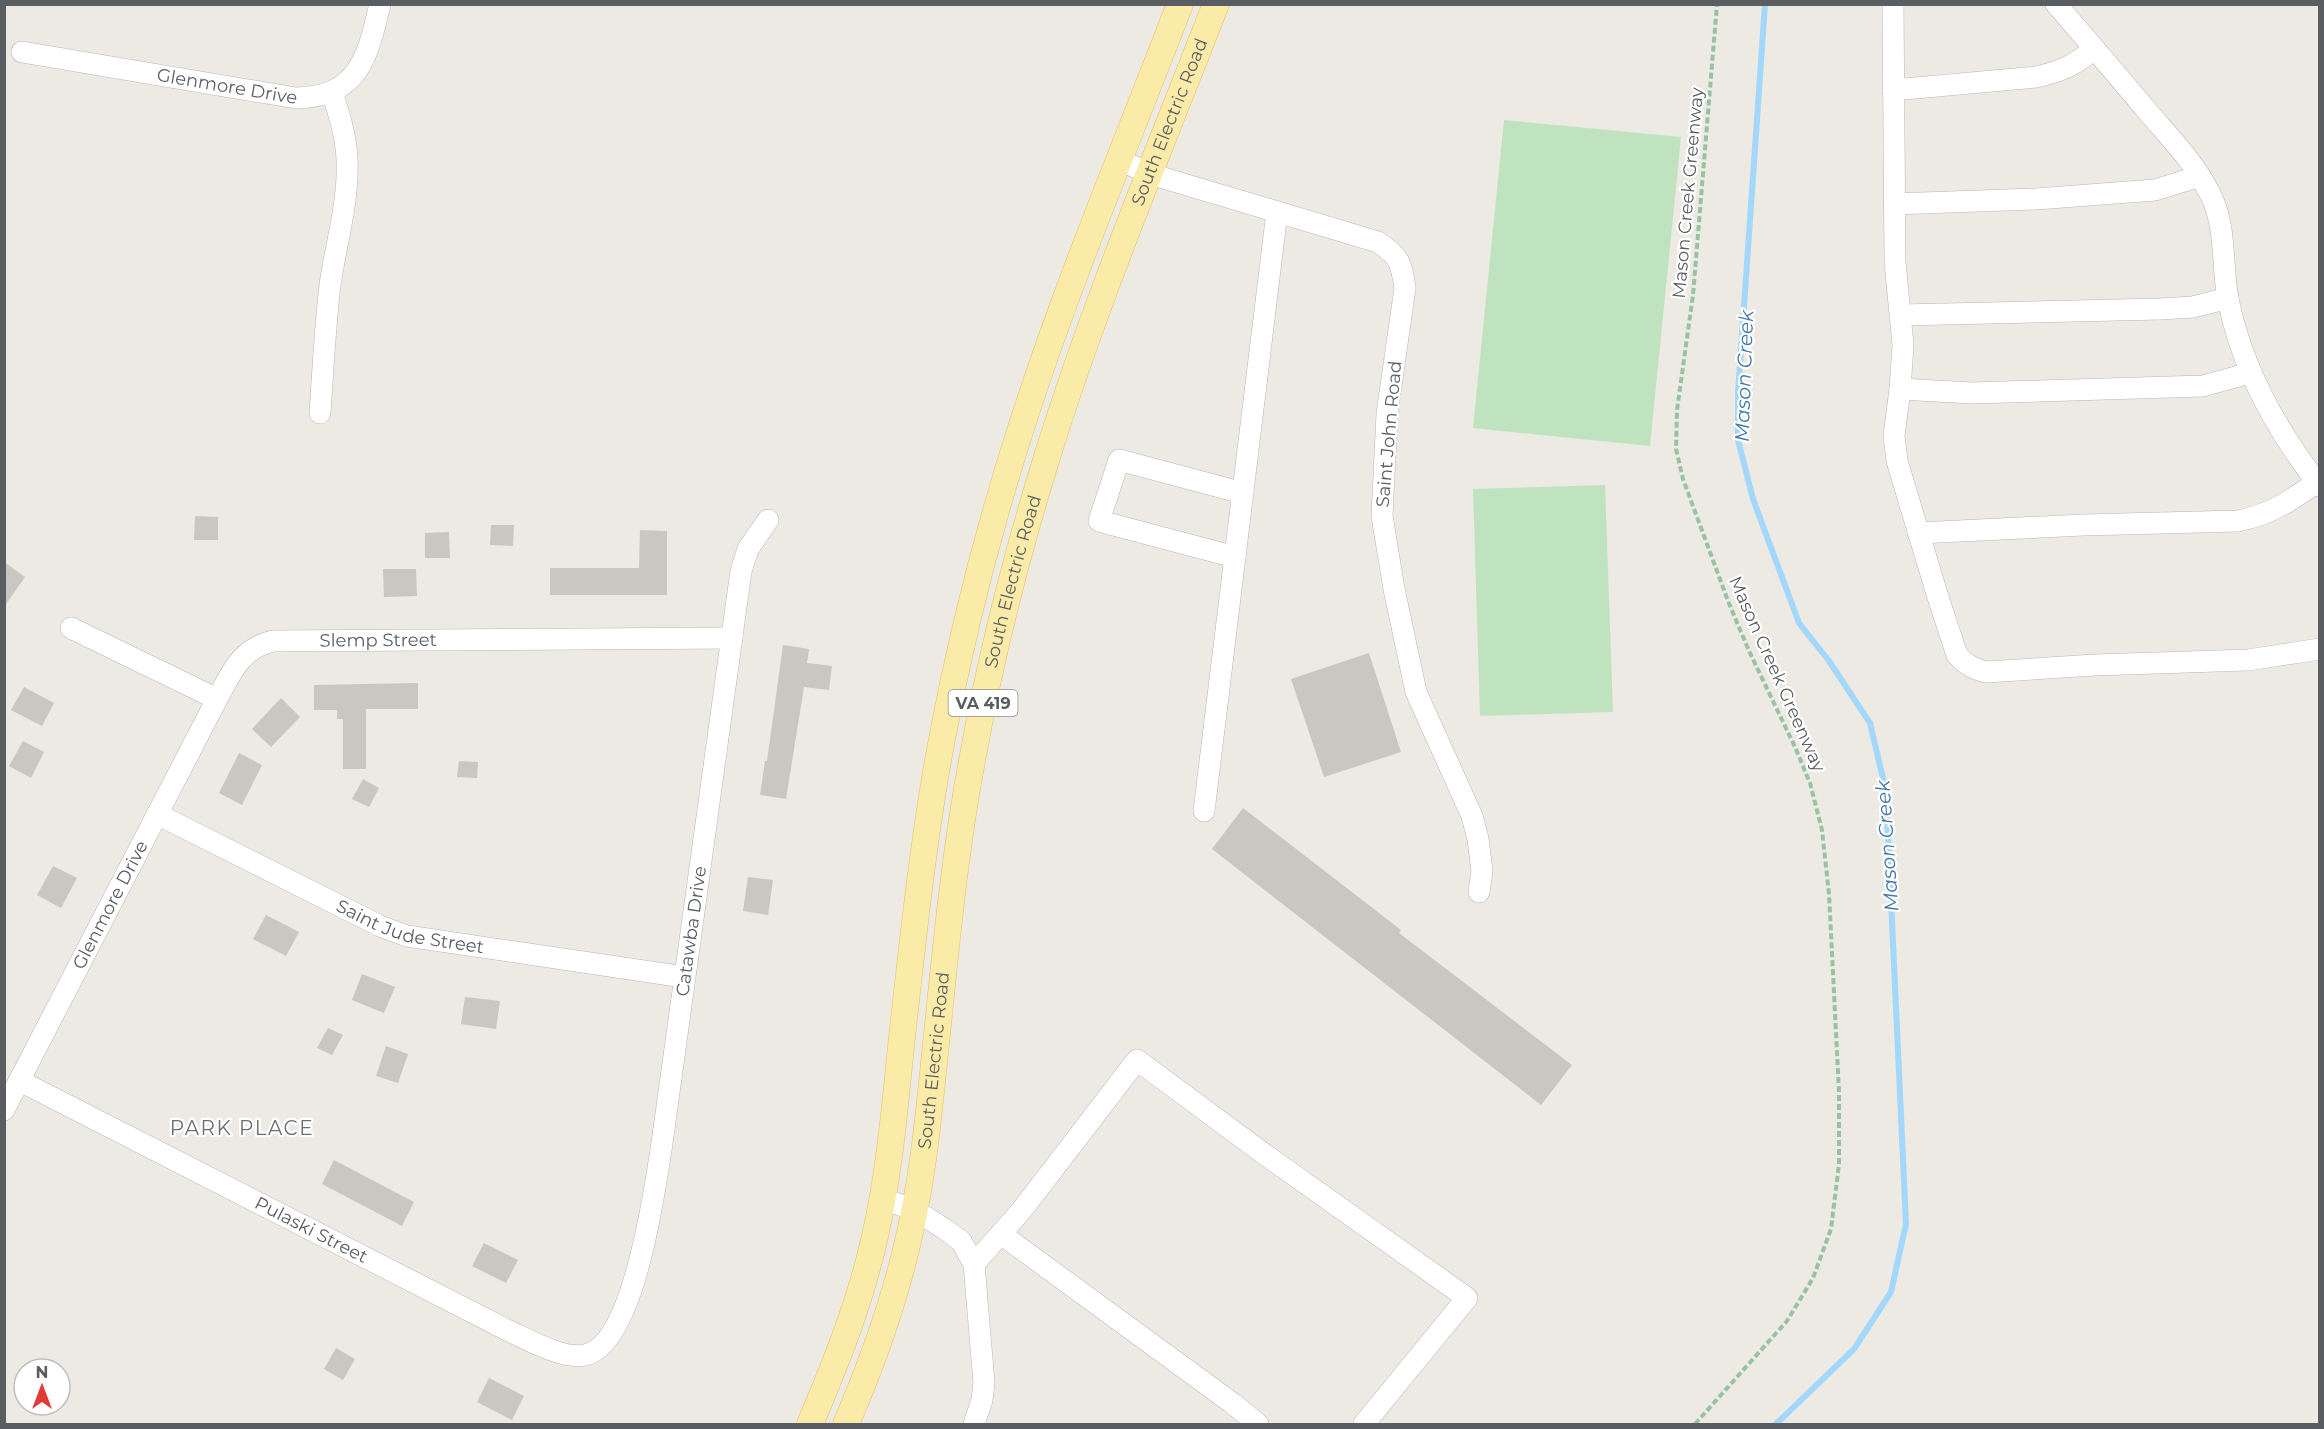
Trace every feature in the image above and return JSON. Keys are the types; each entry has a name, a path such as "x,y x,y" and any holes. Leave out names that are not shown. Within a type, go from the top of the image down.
{"main road":[{"name":"South Electric Road","path":"810,1425 857,1302 883,1199 913,934 932,801 964,634 1022,426 1063,309 1180,4"},
{"name":"South Electric Road","path":"846,1425 887,1317 915,1210 925,1147 952,886 973,752 1016,565 1043,468 1083,349 1216,4"}],"street":[{"name":"Glenmore Drive","path":"22,52 296,98 314,98 333,92 349,80 362,65 370,48 380,4"},
{"path":"1893,4 1895,262 1903,345 1894,436 1897,461 1918,533 1958,655 1964,663 1986,672 2095,665 2248,660 2319,649"},
{"path":"1918,533 2238,521 2261,516 2282,507 2318,484 2282,433 2250,373 2228,298 2221,230 2214,204 2200,176 2056,4"},
{"path":"1893,90 2036,77 2058,72 2082,60 2094,48"},
{"path":"320,413 330,285 341,230 347,183 347,157 342,124 333,92"},
{"name":"Saint John Road","path":"1120,160 1150,174 1378,242 1395,254 1402,268 1405,288 1388,414 1382,516 1394,589 1416,692 1472,816 1478,839 1482,871 1479,892"},
{"path":"1894,204 2036,199 2155,190 2200,176"},
{"path":"1204,811 1277,212"},
{"path":"1901,315 2160,309 2193,307 2228,298"},
{"path":"1900,389 1972,393 2203,386 2250,373"},
{"path":"1235,557 1099,521 1119,460 1243,493"},
{"name":"Catawba Drive","path":"606,1342 620,1315 636,1274 648,1232 741,571 748,549 768,520"},
{"path":"71,628 217,699"},
{"name":"Slemp Street","path":"217,699 237,661 250,650 273,641 732,638"},
{"name":"Glenmore Drive","path":"4,1110 217,699"},
{"name":"Saint Jude Street","path":"157,814 380,926 407,936 684,977"},
{"path":"974,1264 1029,1201 1137,1060 1267,1156 1467,1298 1364,1425"},
{"name":"Pulaski Street","path":"20,1081 507,1330 568,1355 586,1355 606,1342"},
{"path":"883,1199 915,1210 961,1241 974,1264 984,1383 982,1400 974,1425"},
{"path":"1000,1234 1232,1403 1258,1425"}],"path":[{"name":"Mason Creek Greenway","path":"1695,1425 1787,1321 1813,1278 1831,1229 1839,1164 1839,1092 1828,894 1822,830 1810,783 1728,601 1683,479 1676,449 1677,410 1694,295 1717,4"}],"green space":[{"path":"1504,120 1681,137 1650,446 1473,428"},
{"path":"1605,485 1613,712 1480,716 1473,489"}],"building":[{"path":"195,516 218,517 218,540 194,540"},
{"path":"491,525 514,525 513,546 490,545"},
{"path":"640,530 667,531 667,595 550,595 550,568 639,568"},
{"path":"449,532 450,558 425,558 425,533"},
{"path":"4,562 25,577 4,607"},
{"path":"383,569 416,569 417,596 384,597"},
{"path":"783,645 809,649 807,663 832,666 829,690 804,687 786,799 760,795"},
{"path":"1369,653 1401,752 1324,777 1291,679"},
{"path":"418,683 418,709 366,709 366,769 343,769 343,719 337,719 337,710 314,710 314,685"},
{"path":"24,687 54,703 42,726 11,710"},
{"path":"281,698 300,717 271,747 252,729"},
{"path":"23,741 44,752 31,778 9,766"},
{"path":"239,753 262,765 242,805 219,793"},
{"path":"459,761 478,762 477,778 457,777"},
{"path":"363,779 379,788 369,807 352,799"},
{"path":"1243,808 1401,930 1399,933 1572,1065 1541,1105 1212,849"},
{"path":"53,866 77,878 61,908 37,895"},
{"path":"748,877 773,880 768,915 743,911"},
{"path":"266,915 299,932 286,956 253,939"},
{"path":"362,974 395,987 384,1013 352,1000"},
{"path":"465,997 500,1001 496,1029 461,1024"},
{"path":"328,1028 343,1035 332,1055 317,1048"},
{"path":"386,1046 408,1054 398,1083 376,1076"},
{"path":"334,1160 414,1202 402,1226 322,1184"},
{"path":"484,1243 518,1260 506,1283 472,1266"},
{"path":"336,1348 355,1359 343,1380 324,1369"},
{"path":"489,1378 524,1396 512,1420 477,1402"}],"waterway":[{"name":"Mason Creek","path":"1765,4 1738,393 1738,440 1753,499 1799,623 1829,661 1870,723 1886,791 1906,1224 1891,1292 1854,1349 1776,1424"}],"district":[{"name":"PARK PLACE","path":"242,1128"}]}
